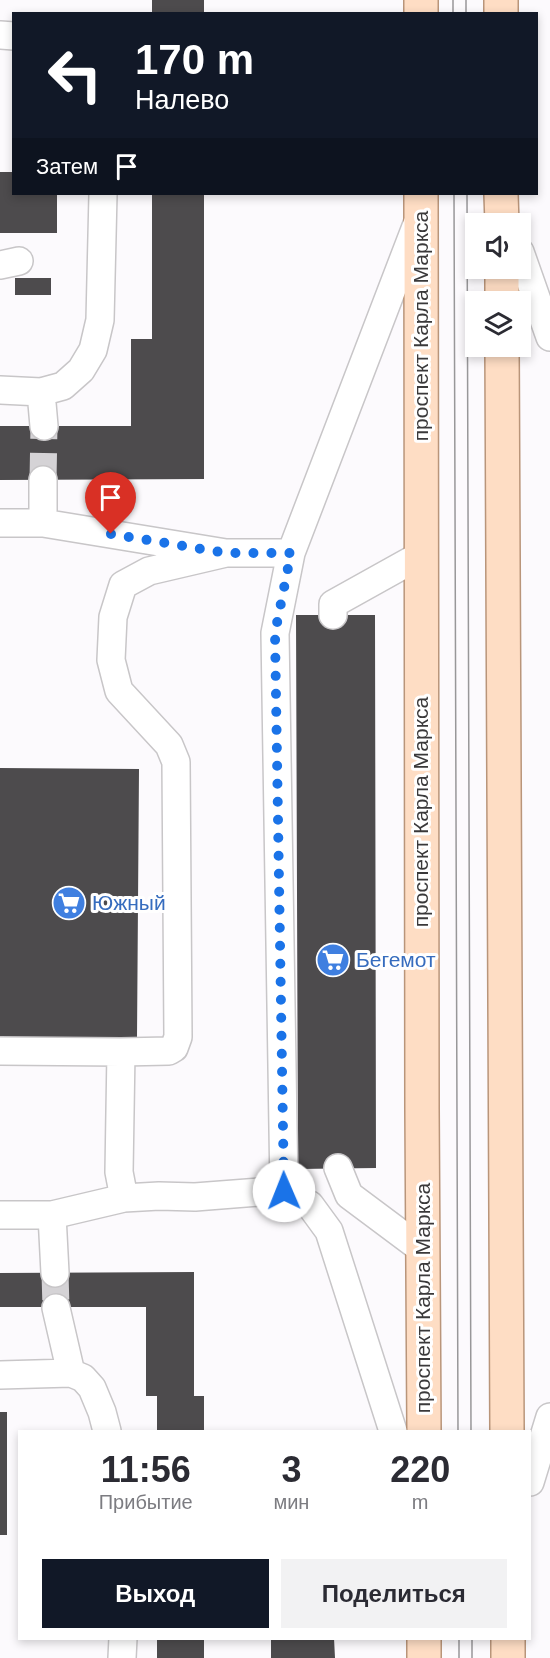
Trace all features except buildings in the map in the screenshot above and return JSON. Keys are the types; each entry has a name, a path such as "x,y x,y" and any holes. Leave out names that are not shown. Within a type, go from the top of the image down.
{"main road":[{"name":"проспект Карла Маркса","path":"421,204 424,1430"},
{"path":"502,357 507,1430"},
{"path":"424,1640 424,1658"},
{"path":"508,1640 508,1658"}],"lane":[{"path":"0,390 41,392 63,386 81,370 93,350 100,320 103,195"},
{"path":"284,1191 275,633 291,553 421,204"},
{"path":"530,279 550,337"},
{"path":"41,392 44,426"},
{"path":"43,480 43,523"},
{"path":"0,523 43,523 226,553 291,553"},
{"path":"0,1051 121,1052 169,1051 174,1048 178,1037 176,762 169,745 119,691 111,660 112,617 123,585 149,571 226,553"},
{"path":"333,615 333,604 421,555"},
{"path":"121,1052 119,1172 124,1198"},
{"path":"338,1168 349,1195 424,1251"},
{"path":"0,1215 52,1215 124,1198 195,1197 284,1191 310,1205 328,1231 393,1430"},
{"path":"52,1215 55,1273"},
{"path":"56,1308 71,1373"},
{"path":"0,1375 71,1373 83,1378 92,1388 107,1430"},
{"path":"531,1479 550,1417"},
{"path":"122,1658 123,1640"}],"tunnel":[{"path":"43,480 44,426"},
{"path":"55,1273 56,1308"}],"tram line":[{"path":"453,0 453,12"},
{"path":"466,0 466,12"},
{"path":"454,195 458,1430"},
{"path":"467,195 471,1430"},
{"path":"459,1640 459,1658"},
{"path":"472,1640 472,1658"}],"place":[{"name":"Южный","path":"69,903"},
{"name":"Бегемот","path":"333,960"}],"route":[{"path":"111,534 226,553 291,553 275,633 284,1191"}]}
